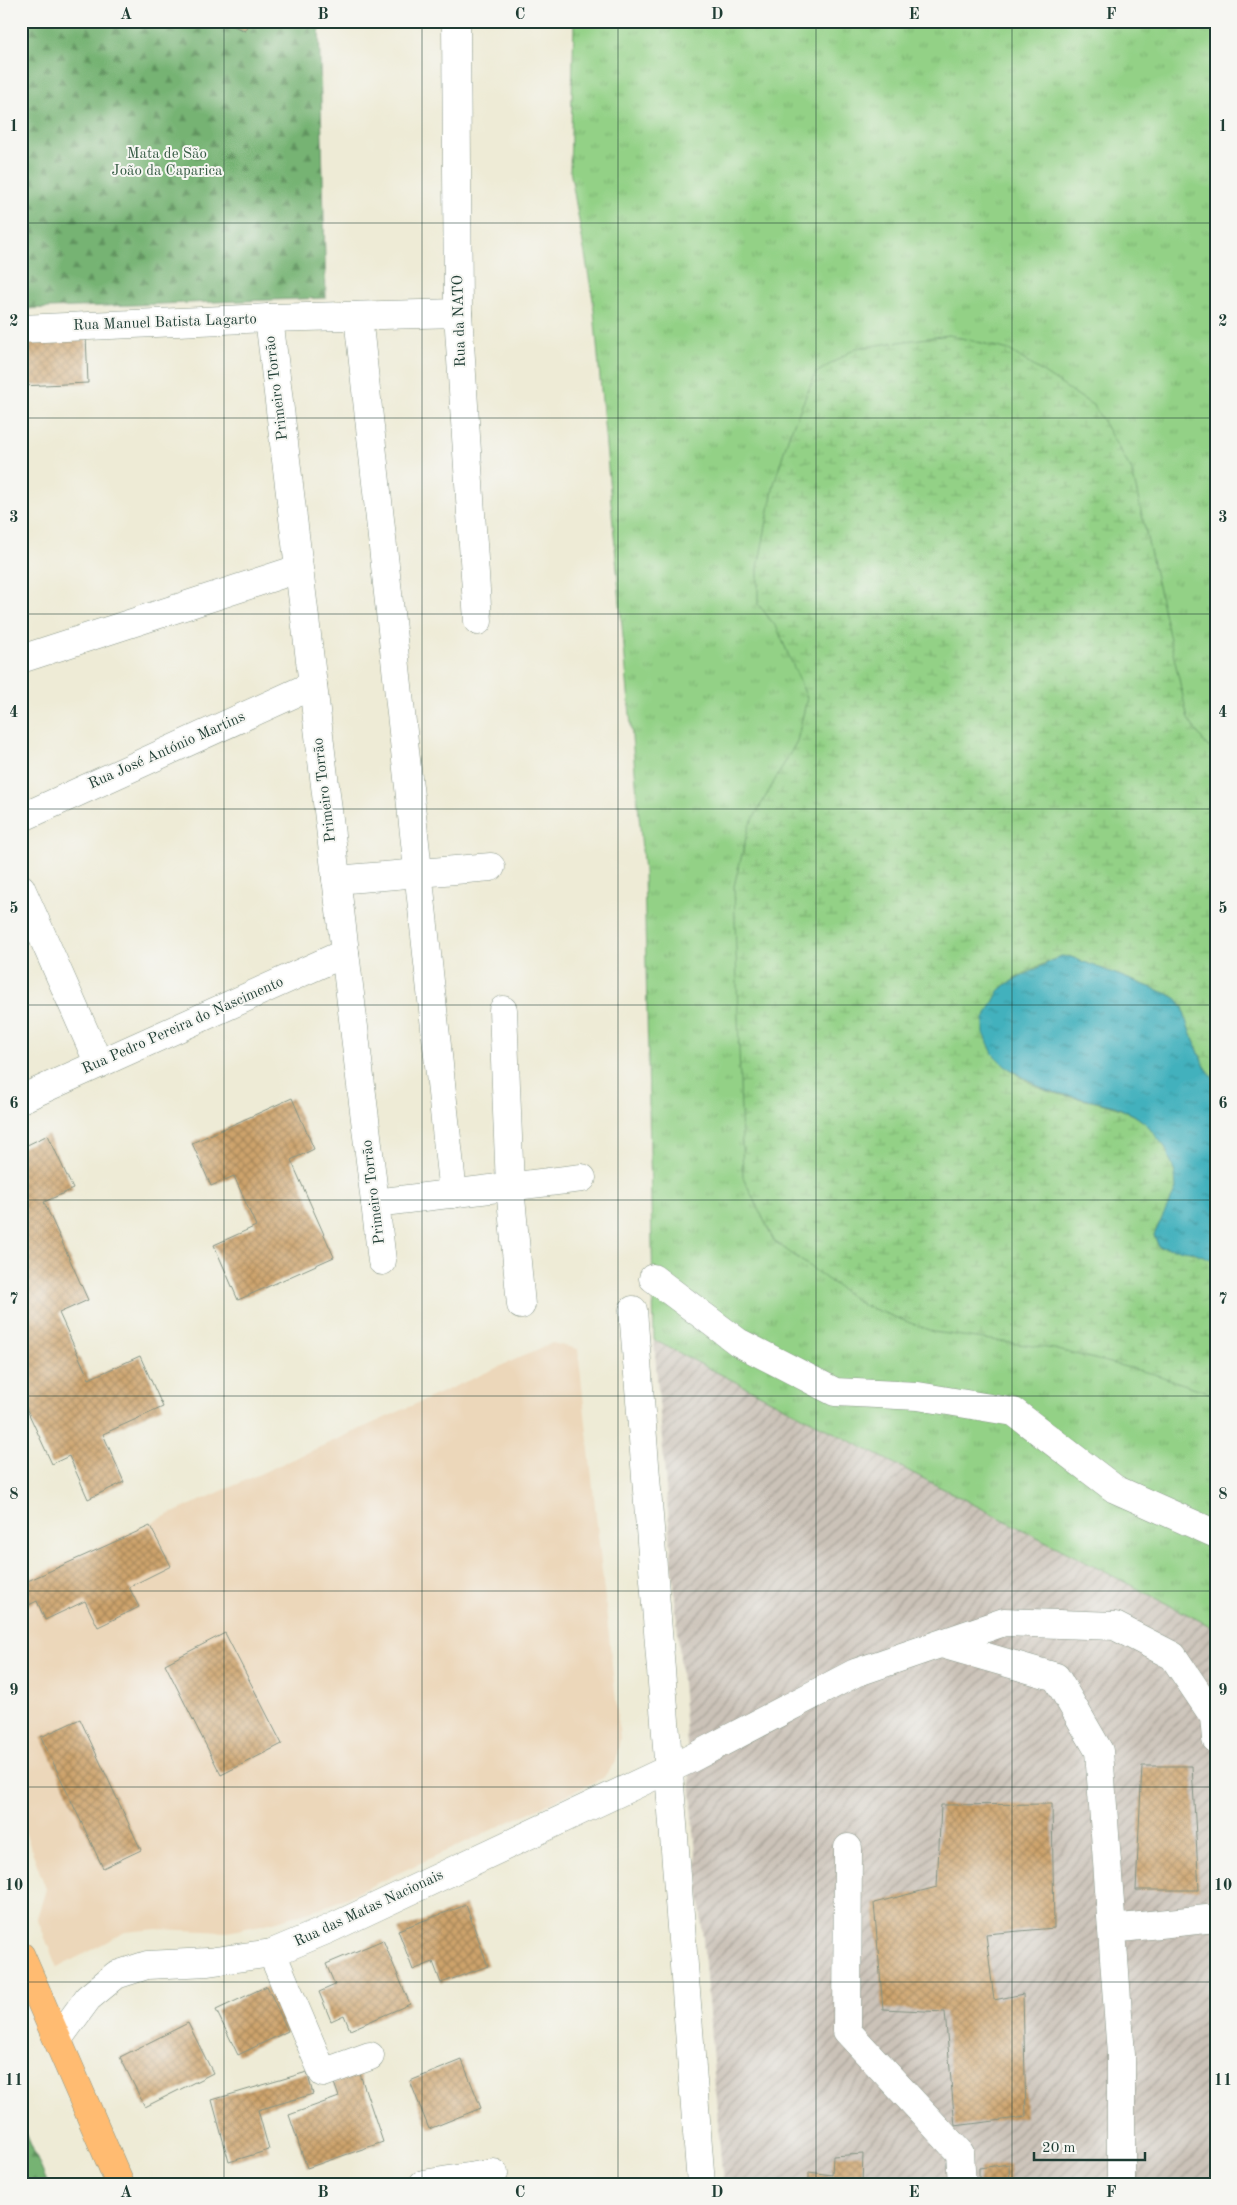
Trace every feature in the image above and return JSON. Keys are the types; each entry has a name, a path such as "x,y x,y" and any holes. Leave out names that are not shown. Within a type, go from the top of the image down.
{"main road":[{"path":"21,1956 120,2184"}],"street":[{"name":"Rua da NATO","path":"456,21 458,314 478,621"},
{"name":"Rua Manuel Batista Lagarto","path":"21,329 269,318 458,314"},
{"path":"358,316 453,1194"},
{"name":"Primeiro Torrão","path":"269,318 382,1261"},
{"path":"21,659 298,569"},
{"name":"Rua José António Martins","path":"21,818 313,685"},
{"path":"336,880 491,867"},
{"path":"21,888 99,1064"},
{"name":"Rua Pedro Pereira do Nascimento","path":"21,1099 345,953"},
{"path":"503,1010 510,1187 521,1305"},
{"path":"375,1203 582,1178"},
{"path":"653,1278 738,1342 835,1392 918,1396 1014,1412 1115,1489 1216,1534"},
{"path":"633,1310 679,1765 701,2184"},
{"name":"Rua das Matas Nacionais","path":"58,2040 88,1998 116,1975 147,1964 208,1962 272,1953 329,1929 679,1765 855,1673 1004,1622 1115,1626 1173,1656 1214,1717 1216,1739"},
{"path":"942,1644 1056,1678 1099,1751 1121,2055 1121,2184"},
{"path":"848,1848 847,2031 960,2153 962,2184"},
{"path":"1112,1928 1216,1918"},
{"path":"272,1953 323,2073 370,2056"},
{"path":"423,2184 494,2173"}],"shaded area":[{"path":"654,1340 1216,1629 1216,2184 723,2184"},
{"path":"552,1343 578,1349 620,1738 616,1761 603,1778 332,1904 274,1922 228,1932 157,1929 125,1932 57,1968 37,1918 46,1889 21,1821 21,1581"}],"green space":[{"name":"Mata de São João da Caparica","path":"21,21 222,21 245,31 249,21 319,21 326,298 21,309"},
{"path":"574,21 1216,21 1216,1629 654,1340 644,872 593,300 570,170"},
{"path":"949,335 1009,350 1094,406 1132,471 1188,719 1207,746 1216,751 1216,1082 1204,1065 1187,1024 1183,1007 1177,999 1071,957 1063,957 1044,963 999,991 993,1054 1033,1085 1065,1096 1117,1108 1133,1115 1148,1125 1160,1138 1176,1176 1176,1189 1154,1235 1159,1247 1191,1251 1216,1261 1216,1395 1154,1374 1054,1349 934,1332 863,1305 774,1241 743,1177 734,886 749,826 797,741 807,698 777,628 758,604 758,568 774,484 789,435 816,373 856,348"},
{"path":"21,2122 48,2184 21,2184"}],"water":[{"path":"1061,956 1071,957 1168,994 1177,999 1183,1007 1187,1024 1204,1065 1216,1082 1216,1261 1191,1251 1159,1247 1154,1235 1176,1189 1175,1173 1165,1147 1145,1123 1134,1115 1115,1106 1045,1090 1005,1066 993,1054 984,1033 984,1019 999,991 1007,984"}],"building":[{"path":"222,21 249,21 245,31"},
{"path":"86,335 88,383 21,386 21,338"},
{"path":"292,1098 314,1149 291,1160 334,1257 238,1300 214,1245 256,1226 234,1176 211,1186 192,1143"},
{"path":"48,1135 73,1189 44,1202 88,1300 59,1313 89,1379 140,1356 163,1407 103,1434 124,1482 88,1499 69,1456 52,1464 21,1397 21,1148"},
{"path":"150,1526 171,1566 129,1587 139,1607 98,1627 85,1601 45,1620 37,1601 21,1609 21,1584"},
{"path":"225,1633 282,1744 221,1775 165,1664"},
{"path":"80,1719 141,1850 103,1868 41,1737"},
{"path":"1142,1766 1192,1766 1199,1890 1136,1890"},
{"path":"1052,1804 1054,1928 986,1934 994,2000 1023,1994 1026,2117 955,2126 945,2012 883,2009 874,1903 937,1887 941,1805"},
{"path":"466,1905 488,1966 441,1983 433,1962 413,1970 398,1930"},
{"path":"383,1940 410,2004 350,2030 344,2015 331,2021 319,1992 335,1985 326,1964"},
{"path":"267,1986 288,2031 238,2055 216,2010"},
{"path":"188,2023 213,2073 145,2107 120,2057"},
{"path":"462,2060 481,2108 429,2129 410,2081"},
{"path":"307,2072 313,2094 258,2110 269,2150 229,2162 212,2100"},
{"path":"360,2074 383,2142 307,2168 289,2115 339,2097 334,2083"},
{"path":"863,2154 862,2184 809,2184 809,2172 832,2175 833,2156"},
{"path":"1009,2164 1010,2184 979,2184 979,2168"}]}
